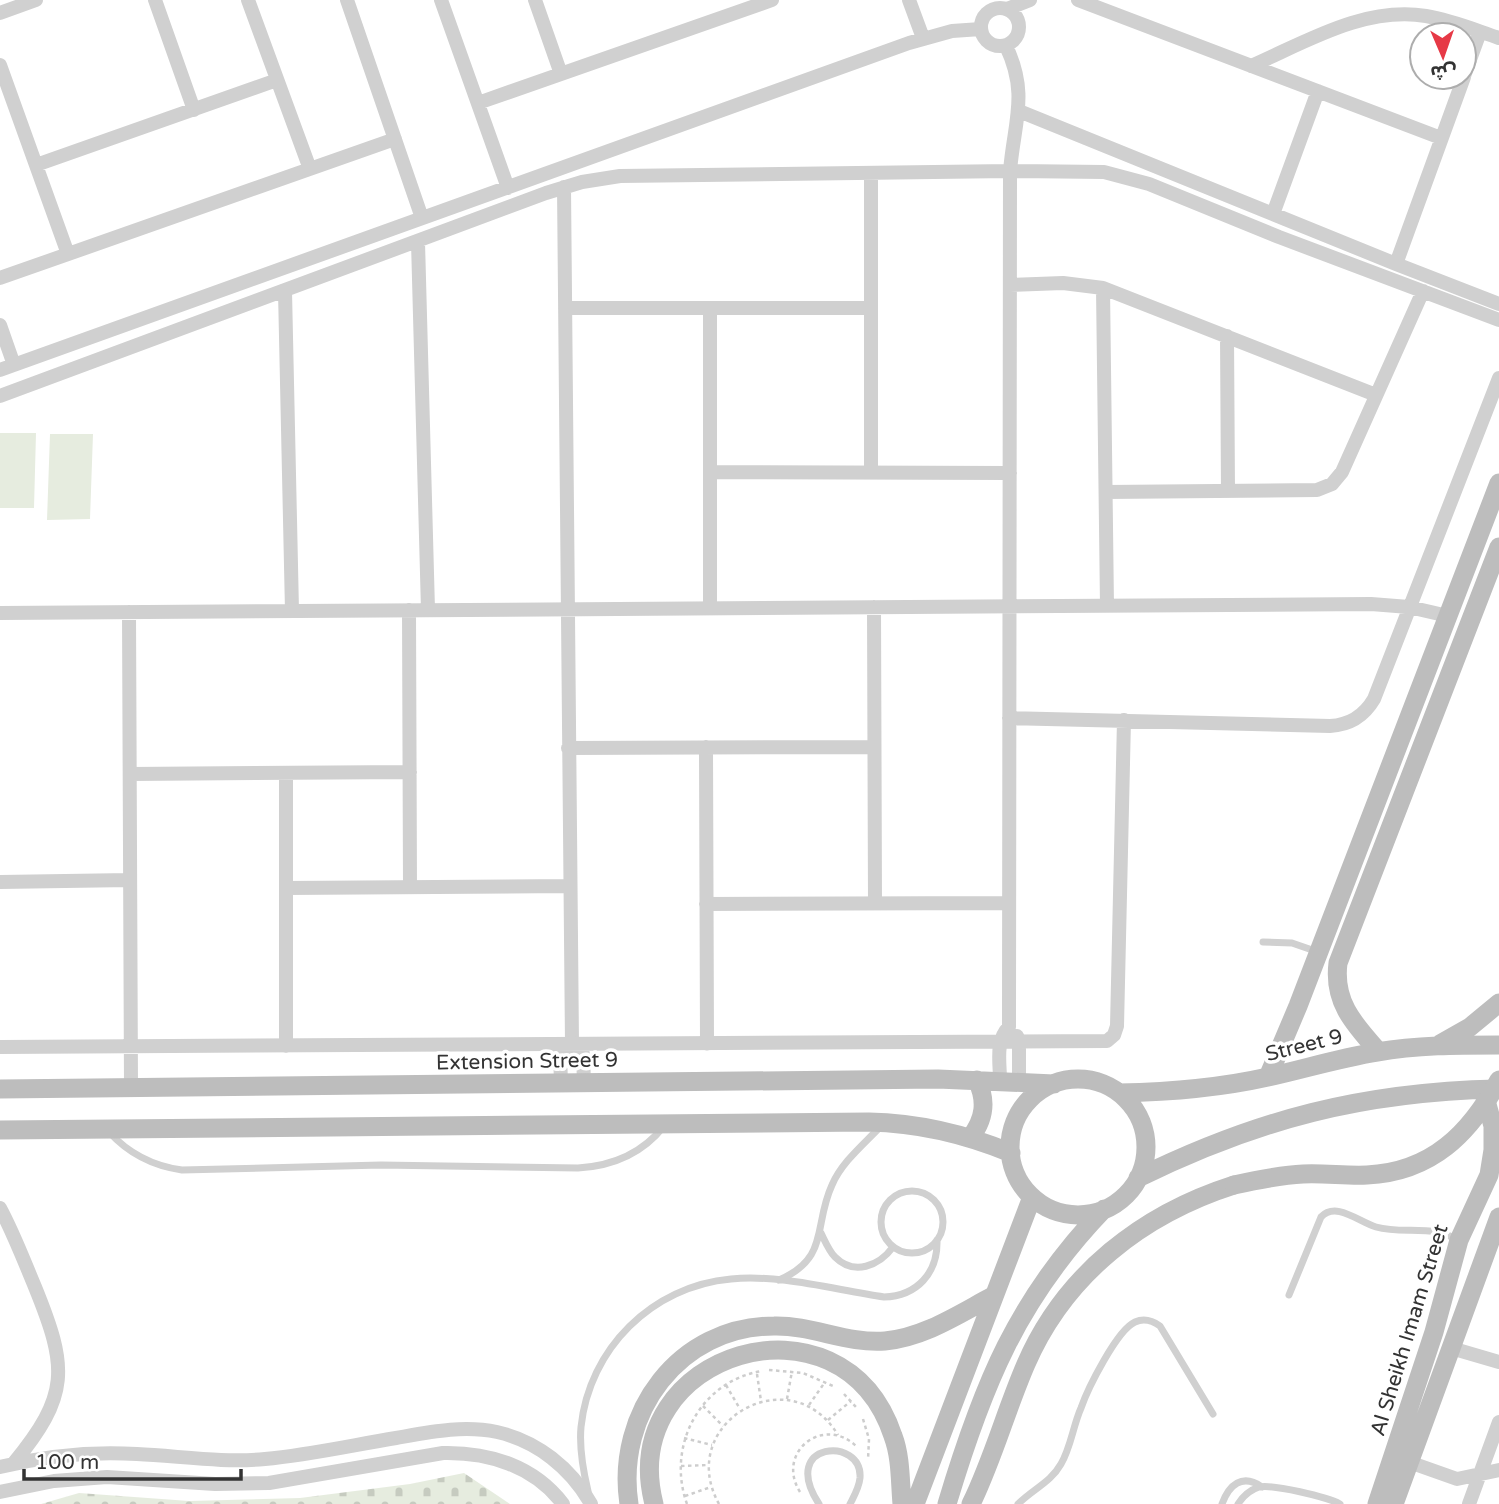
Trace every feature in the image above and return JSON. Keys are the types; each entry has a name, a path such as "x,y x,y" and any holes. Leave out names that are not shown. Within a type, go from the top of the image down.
{"street":[{"path":"0,13 36,0"},
{"path":"155,0 194,110"},
{"path":"248,0 310,169"},
{"path":"347,0 422,218"},
{"path":"441,0 508,188"},
{"path":"535,0 561,74"},
{"path":"478,103 772,0"},
{"path":"909,0 923,38"},
{"path":"1003,5 1017,16 1020,28 1016,39 1006,46 989,43 981,29 986,13 1003,5 1030,0"},
{"path":"1078,0 1441,138"},
{"path":"1251,66 1344,26 1385,15 1427,16 1499,38"},
{"path":"0,325 7,367 923,38 952,31 981,29"},
{"path":"1478,38 1480,32"},
{"path":"1006,46 1016,71 1019,111 1010,171 1009,1027 1000,1042 1009,1081"},
{"path":"0,65 68,254"},
{"path":"36,165 277,80"},
{"path":"1274,215 1318,91"},
{"path":"1396,264 1458,91"},
{"path":"1019,111 1499,304"},
{"path":"0,278 395,139"},
{"path":"0,396 564,187 620,176 1010,171 1089,171 1118,175 1149,184 1279,237 1499,320"},
{"path":"870,472 871,173"},
{"path":"564,187 572,1044 583,1054 584,1083"},
{"path":"1255,227 1255,217 1274,215"},
{"path":"1274,215 1286,228 1279,237"},
{"path":"418,242 428,610"},
{"path":"1010,285 1063,282 1103,288 1376,395"},
{"path":"1103,288 1107,606"},
{"path":"285,291 292,611"},
{"path":"1106,492 1317,490 1332,484 1342,472 1423,291"},
{"path":"565,308 871,309"},
{"path":"710,308 710,608"},
{"path":"1227,337 1228,491"},
{"path":"1009,718 1330,726 1348,723 1364,713 1374,699 1499,378"},
{"path":"710,472 1010,472"},
{"path":"1268,1077 1319,952 1499,483"},
{"path":"1378,1051 1344,1010 1337,982 1341,954 1499,547"},
{"path":"0,613 1371,604 1409,607 1448,616"},
{"path":"874,607 875,903"},
{"path":"409,610 410,887"},
{"path":"129,612 131,1087"},
{"path":"0,1048 1103,1042 1117,1031 1124,720"},
{"path":"706,747 707,1044"},
{"path":"568,748 874,747"},
{"path":"130,774 410,772"},
{"path":"286,773 286,1046"},
{"path":"1349,874 1369,882"},
{"path":"0,881 130,880"},
{"path":"286,888 569,886"},
{"path":"706,904 1009,903"},
{"path":"1439,1045 1470,1027 1499,1003"},
{"path":"1009,1027 1016,1033 1019,1042 1009,1081"},
{"path":"561,1083 560,1053 572,1044"},
{"name":"Street 9","path":"1119,1093 1194,1089 1268,1077 1378,1051 1439,1045 1499,1045"},
{"path":"970,1138 980,1123 984,1105 977,1080"},
{"name":"Extension Street 9","path":"0,1089 977,1080 1054,1084"},
{"path":"947,1504 983,1397 1011,1334 1056,1264 1104,1209 1124,1196 1138,1178 1145,1156 1144,1132 1135,1110 1119,1093 1099,1082 1065,1080 1035,1095 1020,1111 1012,1131 1010,1153 1015,1172 1032,1196 1051,1208 1072,1214 1104,1209"},
{"path":"1138,1178 1223,1140 1301,1114 1404,1094 1494,1086"},
{"path":"971,1504 986,1472 1026,1364 1048,1322 1076,1284 1110,1251 1148,1223 1190,1201 1234,1185 1305,1174 1369,1175 1417,1164 1447,1147 1465,1130 1481,1111 1494,1086"},
{"name":"Al Sheikh Imam Street","path":"1377,1504 1432,1341 1459,1240 1485,1186 1492,1163 1494,1086"},
{"path":"0,1130 885,1122 970,1138 1010,1153"},
{"path":"915,1504 1032,1196"},
{"path":"0,1208 51,1327 58,1363 56,1388 50,1411 38,1433 6,1465"},
{"name":"Al Sheikh Imam Street","path":"1394,1504 1499,1217"},
{"path":"1459,1240 1472,1245 1484,1258"},
{"path":"629,1504 626,1469 631,1435 644,1404 664,1375 705,1343 737,1331 772,1325 806,1328 853,1340 899,1339 928,1330 993,1296"},
{"path":"1451,1348 1499,1362"},
{"path":"654,1504 651,1484 652,1453 661,1423 677,1397 694,1379 713,1365 743,1353 775,1349 799,1351 822,1358 849,1374 871,1395 894,1436 900,1467 902,1504"},
{"path":"1469,1504 1499,1422"},
{"path":"6,1465 96,1453 211,1461 264,1459 467,1428 500,1432 531,1444 558,1463 576,1481 591,1503"},
{"path":"0,1492 54,1481 107,1477 215,1485 269,1483 459,1452 491,1457 521,1469 548,1487 563,1504"},
{"path":"1409,1462 1450,1477 1465,1479 1499,1469"}],"lane":[{"path":"1263,942 1292,943 1319,952"},
{"path":"779,1281 796,1272 809,1258 821,1233 826,1199 836,1176 885,1122"},
{"path":"106,1129 122,1145 140,1157 153,1164 182,1170 381,1165 578,1168 603,1166 627,1157 649,1143 665,1124"},
{"path":"591,1503 582,1460 583,1414 597,1370 623,1332 659,1302 701,1284 747,1278 884,1297 900,1296 921,1284 931,1271 937,1256 937,1240 942,1225 940,1209 930,1197 923,1193 907,1191 899,1193 886,1203 880,1218 883,1234 893,1247 908,1253 931,1246 937,1240"},
{"path":"1289,1295 1321,1217 1330,1210 1339,1210 1377,1227 1402,1231 1435,1231 1459,1240"},
{"path":"821,1233 835,1258 855,1267 876,1264 893,1247"},
{"path":"1018,1504 1057,1471 1090,1386 1124,1332 1136,1322 1146,1320 1160,1326 1213,1415"},
{"path":"819,1504 809,1487 806,1475 810,1463 819,1454 831,1450 843,1452 857,1464 860,1476 858,1488 850,1504"},
{"path":"1222,1504 1229,1488 1248,1480 1262,1487 1326,1498 1340,1504"},
{"path":"1238,1504 1248,1493 1262,1487"}],"path":[{"path":"787,1400 792,1371"},
{"path":"687,1504 680,1466 684,1438 702,1405 726,1385 757,1372 792,1371 834,1387"},
{"path":"757,1372 761,1401"},
{"path":"808,1406 825,1382"},
{"path":"726,1385 741,1410"},
{"path":"843,1394 863,1419 869,1439 868,1460 860,1476"},
{"path":"719,1504 711,1487 709,1465 713,1446 723,1426 741,1410 761,1401 787,1400 808,1406 828,1420 838,1435"},
{"path":"828,1420 851,1401"},
{"path":"702,1405 723,1426"},
{"path":"684,1438 713,1446"},
{"path":"680,1466 709,1465"},
{"path":"684,1496 711,1487"}],"green space":[{"path":"0,433 36,433 34,508 0,508"},
{"path":"50,434 93,434 90,519 47,520"},
{"path":"464,1473 510,1504 41,1504 79,1493 189,1501 300,1498 410,1484"}]}
